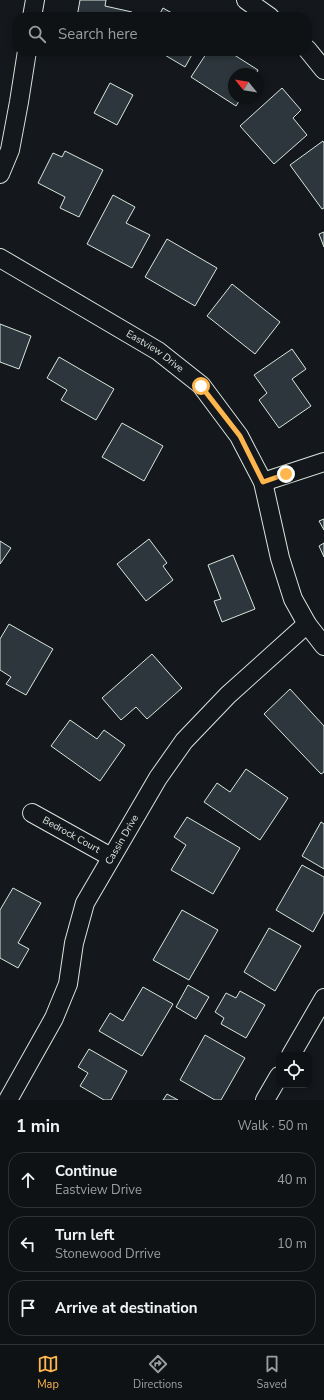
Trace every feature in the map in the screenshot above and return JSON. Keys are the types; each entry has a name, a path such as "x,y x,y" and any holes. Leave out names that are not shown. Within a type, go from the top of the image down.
{"street":[{"path":"33,12 35,0"},
{"path":"246,0 263,12"},
{"path":"0,174 10,150 26,56"},
{"path":"312,56 324,70"},
{"name":"Eastview Drive","path":"0,258 158,351 201,386 240,436 263,482 280,558 293,599 307,624 324,646"},
{"path":"263,482 324,462"},
{"name":"Cassin Drive","path":"8,1100 54,1018 68,984 74,943 85,903 158,778 184,741 228,695 307,624"},
{"name":"Bedrock Court","path":"32,813 111,857"},
{"path":"293,1052 324,998"},
{"path":"265,1100 276,1081"}],"building":[{"path":"80,0 106,0 105,6 132,12 78,12"},
{"path":"163,8 170,12 161,12"},
{"path":"166,56 191,56 185,67"},
{"path":"205,56 236,56 255,68 228,68 228,101 191,77"},
{"path":"110,83 133,95 117,125 94,113"},
{"path":"282,88 301,110 293,118 307,135 274,164 240,126"},
{"path":"323,141 324,208 322,209 290,165"},
{"path":"65,151 103,170 79,217 60,208 65,197 38,183 53,153 62,157"},
{"path":"113,195 135,207 126,223 150,235 132,268 87,244"},
{"path":"324,232 324,247 319,234"},
{"path":"167,239 217,268 195,306 145,277"},
{"path":"232,284 280,322 255,354 207,316"},
{"path":"0,324 31,336 19,369 0,362"},
{"path":"292,349 306,369 292,379 311,406 279,428 259,400 267,393 254,375"},
{"path":"59,357 114,389 96,420 61,400 67,390 47,378"},
{"path":"122,423 163,446 144,481 102,457"},
{"path":"324,519 324,530 319,521"},
{"path":"149,539 167,563 163,566 173,580 146,601 117,564"},
{"path":"0,541 11,548 0,564"},
{"path":"324,543 324,557 319,546"},
{"path":"233,555 255,609 222,622 214,601 221,599 208,565"},
{"path":"9,624 53,649 26,695 6,684 11,677 0,670 0,639"},
{"path":"152,654 182,688 147,719 136,707 121,720 102,698"},
{"path":"290,689 324,726 324,772 321,774 264,714"},
{"path":"70,720 97,739 104,730 125,745 100,781 51,746"},
{"path":"246,769 288,798 260,840 204,802 217,783 230,792"},
{"path":"187,817 240,848 213,894 171,870 186,845 174,837"},
{"path":"321,822 324,824 324,869 302,856"},
{"path":"302,865 324,877 324,912 313,932 276,910"},
{"path":"13,888 41,903 18,943 29,949 18,968 0,958 0,910"},
{"path":"182,910 218,930 189,980 153,960"},
{"path":"269,928 301,946 275,991 244,972"},
{"path":"188,985 209,997 196,1019 176,1007"},
{"path":"143,987 173,1004 142,1056 99,1031 110,1013 123,1021"},
{"path":"240,991 265,1005 246,1038 221,1024 224,1018 215,1012 226,993 236,998"},
{"path":"205,1035 245,1058 221,1100 215,1100 180,1080"},
{"path":"89,1049 127,1071 111,1100 104,1100 80,1086 88,1073 78,1067"},
{"path":"167,1094 178,1100 163,1100"}],"route":[{"path":"201,386 240,436 263,482 286,474"}]}
